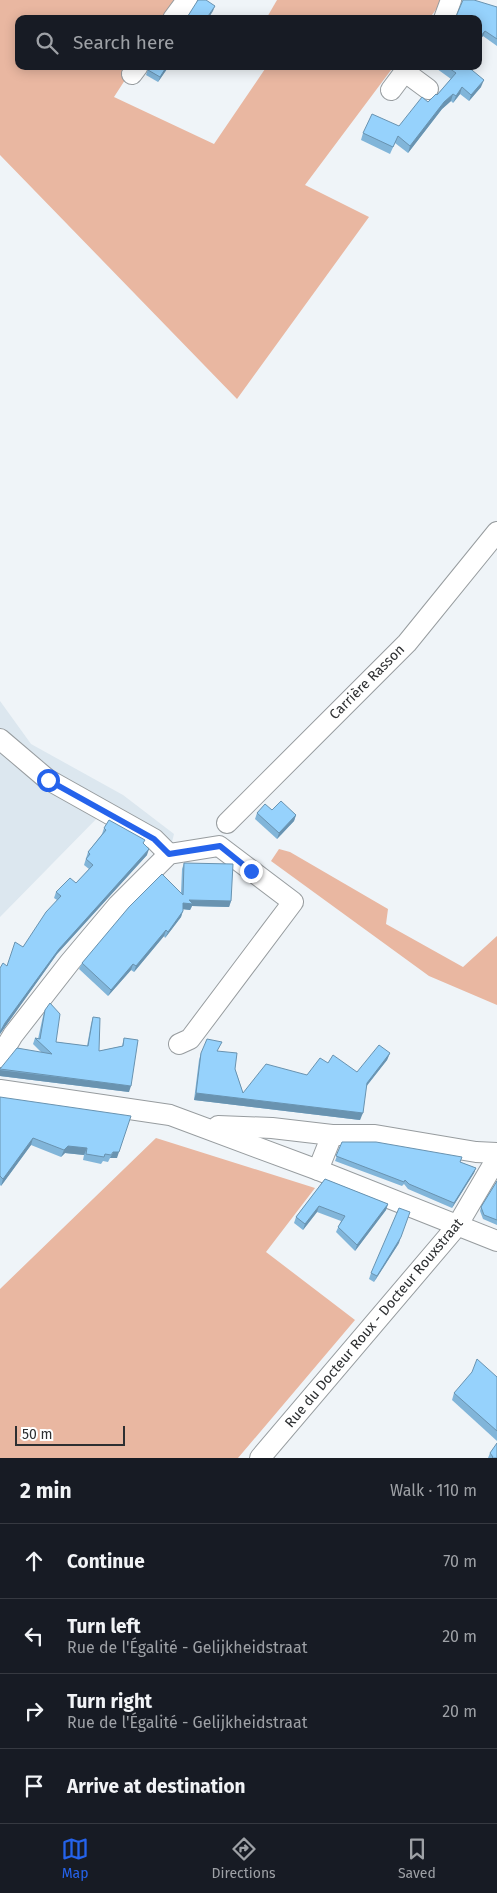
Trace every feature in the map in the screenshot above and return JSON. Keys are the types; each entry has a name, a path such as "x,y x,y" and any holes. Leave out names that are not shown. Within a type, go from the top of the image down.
{"street":[{"path":"176,15 187,0"},
{"path":"445,15 451,0"},
{"path":"391,90 406,70"},
{"path":"408,70 428,89"},
{"name":"Carrière Rasson","path":"227,823 407,643 497,532"},
{"path":"0,739 48,780 154,839 169,854"},
{"path":"0,1057 13,1035 70,962 118,905 169,854 220,846 293,902 190,1039 179,1044"},
{"path":"0,1090 170,1115 318,1170 497,1241"},
{"path":"201,1125 272,1128 332,1135 375,1135 476,1152 497,1153"},
{"path":"318,1170 332,1135"},
{"name":"Rue du Docteur Roux - Docteur Rouxstraat","path":"260,1458 457,1226 497,1158"}],"shaded area":[{"path":"0,0 177,0 167,15 15,15 15,70 131,70 114,97 214,144 264,70 391,70 305,185 369,217 237,399 0,155"},
{"path":"277,0 443,0 432,15 268,15"},
{"path":"0,701 31,744 123,795 174,834 169,854 145,844 103,812 0,917"},
{"path":"279,849 290,852 388,909 386,924 463,967 497,936 497,1005 429,976 271,861"},
{"path":"156,1138 315,1188 266,1252 355,1320 238,1458 0,1458 0,1289"}],"building":[{"path":"198,0 206,0 215,6 209,15 189,15"},
{"path":"463,0 474,0 497,7 497,39 485,31 482,34 482,15 457,15"},
{"path":"148,70 164,70 160,77"},
{"path":"452,70 472,70 484,80 471,95 462,87 456,96 453,94 444,102 410,146 398,136 393,147 363,133 372,114 399,126 422,97 428,102 437,95 456,73"},
{"path":"281,801 296,815 279,833 257,813 265,804 272,810"},
{"path":"109,820 145,840 143,843 149,849 59,949 0,1032 0,968 3,963 7,966 15,942 23,947 46,912 61,896 56,892 70,878 76,883 93,865 86,859 90,854 88,852 106,830 104,828"},
{"path":"184,863 233,864 231,901 189,900 193,904 183,903 183,911 168,932 166,930 136,966 133,964 111,990 82,963 129,907 162,874 183,895"},
{"path":"50,1003 60,1014 56,1042 88,1046 93,1017 100,1018 99,1051 123,1046 124,1038 138,1040 131,1086 0,1069 17,1048 52,1054 35,1038 40,1039 45,1010"},
{"path":"207,1039 222,1042 217,1051 237,1053 235,1069 243,1093 266,1064 307,1075 320,1058 328,1063 333,1055 357,1072 379,1045 390,1053 367,1083 363,1113 196,1093 201,1053"},
{"path":"0,1097 131,1116 119,1152 113,1152 111,1155 105,1154 104,1157 86,1154 87,1148 68,1146 64,1150 33,1138 3,1179 0,1176"},
{"path":"342,1142 376,1142 462,1157 460,1162 476,1168 454,1203 409,1184 405,1180 404,1182 336,1156"},
{"path":"325,1179 388,1204 357,1245 338,1227 345,1216 319,1206 305,1224 296,1217"},
{"path":"497,1181 497,1220 484,1215 481,1207"},
{"path":"399,1208 410,1212 401,1237 377,1276 371,1273"},
{"path":"477,1359 497,1377 497,1431 454,1393 472,1372"},
{"path":"497,1443 497,1458 492,1458 490,1453"}],"route":[{"path":"48,780 154,839 169,854 220,846 251,871"}]}
